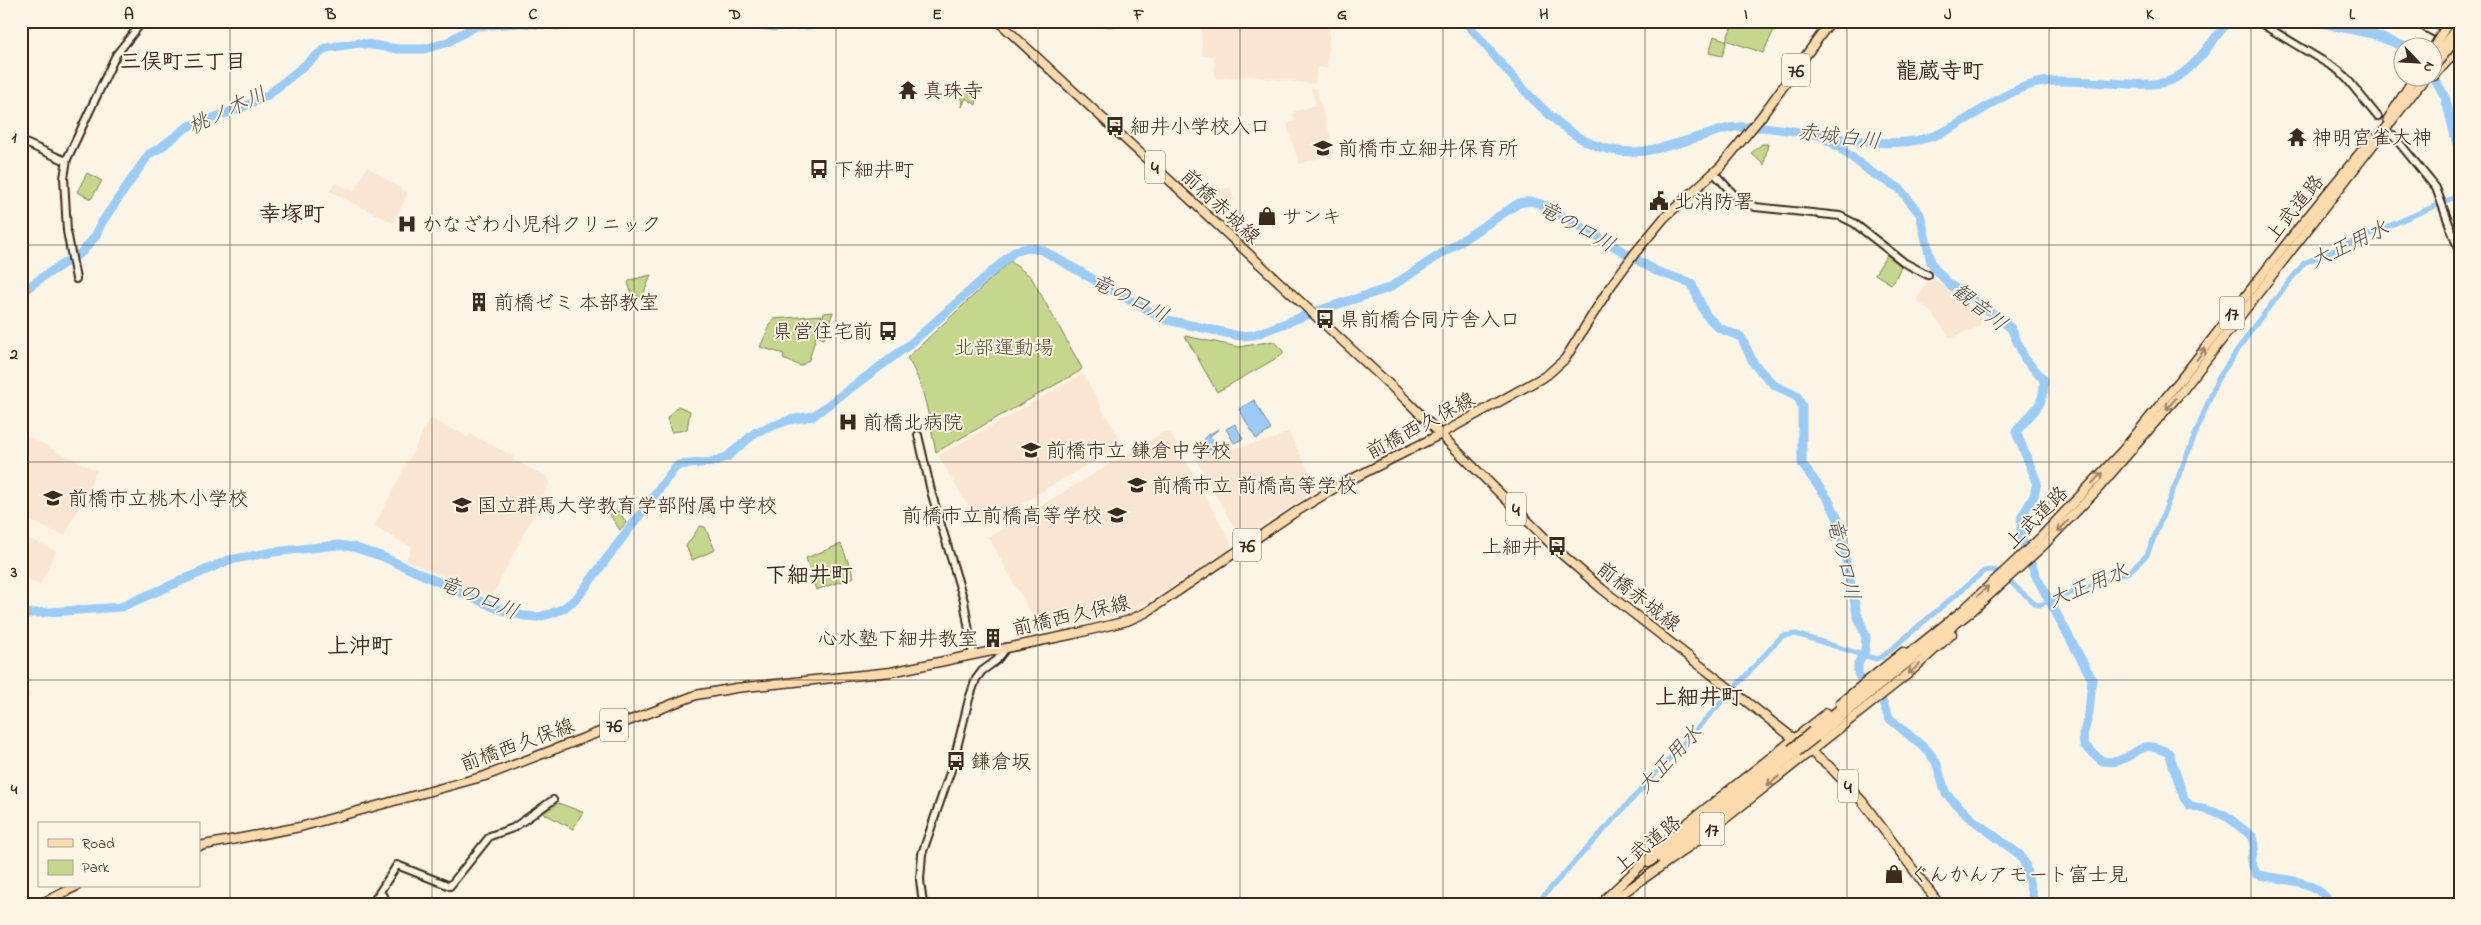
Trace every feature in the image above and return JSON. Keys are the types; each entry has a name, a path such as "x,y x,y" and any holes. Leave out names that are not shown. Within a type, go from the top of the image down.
{"main road":[{"name":"前橋西久保線","path":"200,846 300,827 485,776 696,695 736,688 883,673 1127,621 1147,612 1323,495 1440,434 1547,375 1559,366 1570,352 1610,287 1632,257 1664,218 1714,173 1743,139 1831,21"},
{"path":"2414,21 2460,46"},
{"name":"前橋赤城線","path":"1000,23 1440,434 1572,563 1602,589 1811,751 1862,801 1939,904"},
{"path":"2444,53 2458,34 2460,23"},
{"path":"2440,38 2448,25"},
{"path":"2444,48 2458,34"},
{"name":"17","path":"2444,64 2460,46"},
{"name":"上武道路","path":"2042,542 2123,450 2301,224 2413,88"},
{"name":"上武道路","path":"1599,904 1608,902 1869,689 1878,678 2002,579 2098,489 2183,390 2363,159 2414,88"},
{"name":"上武道路","path":"1878,678 1973,610 2002,579"},
{"name":"17","path":"1608,902 1697,841 1811,751 1931,654 1973,610"},
{"name":"17","path":"1608,902 1681,828 1858,686 1878,678"},
{"path":"40,904 73,888"}],"street":[{"path":"76,279 68,234 64,178 66,162 116,55 143,21"},
{"path":"2257,21 2338,70 2378,117"},
{"path":"2392,135 2436,188 2460,254"},
{"path":"21,141 66,162"},
{"path":"1714,173 1736,197 1755,207 1840,216 1854,223 1905,263 1928,275"},
{"path":"918,435 932,495 964,601 972,655"},
{"path":"923,904 920,880 922,854 953,764 969,699 976,679 982,671 997,660 1007,647"},
{"path":"372,904 396,865 450,886 490,836 514,828 553,800"},
{"path":"380,892 389,904"}],"shaded area":[{"path":"1201,21 1330,21 1327,68 1317,67 1315,84 1251,76 1215,78 1214,56 1202,56"},
{"path":"1311,88 1316,88 1335,153 1299,164 1287,124 1295,121 1293,112 1315,105"},
{"path":"367,167 408,193 393,223 329,191 336,183 354,191"},
{"path":"1230,187 1234,201 1204,209 1192,198"},
{"path":"1930,276 1981,314 1980,326 1950,338 1932,313 1918,302 1917,299"},
{"name":"前橋市立 鎌倉中学校","path":"1083,374 1122,444 981,528 938,456"},
{"name":"国立群馬大学教育学部附属中学校","path":"430,418 468,437 470,434 513,456 512,459 547,477 549,484 491,598 406,560 412,547 374,527"},
{"path":"1288,431 1318,489 1245,537 1239,536 1197,461 1225,444 1229,450 1276,438"},
{"name":"前橋市立 前橋高等学校","path":"1164,432 1171,434 1231,543 1229,550 1130,613 1042,633 988,537"},
{"name":"前橋市立桃木小学校","path":"21,433 97,471 65,536 21,517"},
{"path":"21,535 56,551 40,585 21,576"},
{"path":"21,686 31,694 21,709"}],"green space":[{"path":"1734,21 1778,21 1763,53 1726,40"},
{"path":"1714,36 1727,41 1722,56 1709,53"},
{"path":"967,92 978,93 976,105 966,98 962,107 963,100 960,99"},
{"path":"1762,144 1768,144 1764,165 1751,153"},
{"path":"87,173 102,181 91,199 77,192"},
{"path":"1887,255 1901,266 1894,282 1891,284 1875,274"},
{"name":"北部運動場","path":"1010,261 1031,277 1082,368 1080,371 936,452 922,391 907,358"},
{"path":"651,275 642,298 632,294 628,283 630,280"},
{"path":"833,312 824,339 817,336 824,313"},
{"path":"822,315 809,360 801,366 783,359 784,354 760,347 773,319"},
{"path":"1185,336 1239,347 1273,341 1283,351 1282,355 1217,392"},
{"path":"678,406 690,411 687,430 671,432 667,418"},
{"path":"615,511 620,512 626,523 620,530 610,515"},
{"path":"700,526 705,527 715,550 692,560 686,546"},
{"path":"841,544 854,577 816,590 806,558"},
{"path":"558,803 583,812 573,829 543,813"}],"water":[{"path":"1254,400 1271,430 1256,439 1239,409"},
{"path":"1235,424 1243,439 1234,443 1226,429"},
{"path":"1219,429 1209,437 1214,440 1215,446 1211,450 1207,449 1203,442 1206,436"}],"waterway":[{"name":"桃ノ木川","path":"21,293 82,252 95,237 102,222 149,154 187,127 241,108 268,95 326,48 359,43 398,49 424,49 446,43 484,21"},
{"name":"赤城白川","path":"478,26 521,23 558,26 597,21"},
{"name":"赤城白川","path":"728,21 774,27 868,21"},
{"name":"赤城白川","path":"1090,21 1109,23 1131,21"},
{"name":"赤城白川","path":"1465,21 1507,71 1558,122 1575,135 1592,144 1623,152 1637,152 1665,147 1724,129 1738,127 1761,127 1882,143 1905,142 1927,138 1957,125 2013,92 2043,82 2073,81 2146,84 2172,80 2196,62 2228,21"},
{"name":"赤城白川","path":"2312,21 2372,34 2394,43"},
{"name":"赤城白川","path":"2440,88 2445,97 2460,156"},
{"name":"観音川","path":"1818,134 1840,148 1872,173 1899,188 1920,214 1931,262 1936,270 1950,285 1969,296 2011,328 2025,359 2044,380 2044,389 2040,403 2016,432 2037,482 2034,496 2022,516 2022,541 2036,576 2092,679 2089,714 2083,735 2084,745 2102,761 2110,762 2118,761 2146,747 2152,747 2169,753 2184,798 2189,805 2225,815 2253,837 2255,845 2251,861 2256,874 2306,884 2324,895 2331,904"},
{"name":"大正用水","path":"1536,904 1782,636 1796,634 1876,659 1882,657 1984,571 1992,570 1999,572 2035,604 2039,605 2129,572 2147,555 2217,380 2255,325 2304,263 2460,195"},
{"name":"竜の口川","path":"21,614 121,607 229,560 273,552 338,545 353,547 381,556 498,609 524,616 538,617 550,614 564,608 578,597 674,469 679,465 712,462 727,457 756,432 789,420 813,416 909,345 1015,251 1029,248 1042,250 1163,319 1240,336 1254,335 1320,310 1389,288 1519,203 1531,201 1544,205 1656,271 1691,283 1706,315 1719,328 1741,337 1754,364 1774,385 1797,396 1802,406 1802,464 1828,499 1837,517 1857,614 1866,637 1865,650 1858,664 1858,674 1862,680 1879,694 1889,718 1928,751 1936,762 1946,794 1973,820 2020,855 2025,864 2034,904"}],"tunnel":[{"path":"2378,117 2393,135"}],"place":[{"name":"真珠寺","path":"908,90"},
{"name":"細井小学校入口","path":"1115,126"},
{"name":"神明宮雀大神","path":"2297,137"},
{"name":"前橋市立細井保育所","path":"1323,148"},
{"name":"下細井町","path":"819,169"},
{"name":"北消防署","path":"1659,201"},
{"name":"サンキ","path":"1267,216"},
{"name":"かなざわ小児科クリニック","path":"407,224"},
{"name":"前橋ゼミ 本部教室","path":"479,302"},
{"name":"県前橋合同庁舎入口","path":"1325,319"},
{"name":"県営住宅前","path":"888,331"},
{"name":"前橋北病院","path":"848,422"},
{"name":"前橋市立 鎌倉中学校","path":"1031,450"},
{"name":"前橋市立 前橋高等学校","path":"1137,485"},
{"name":"前橋市立桃木小学校","path":"53,498"},
{"name":"国立群馬大学教育学部附属中学校","path":"462,505"},
{"name":"前橋市立前橋高等学校","path":"1117,515"},
{"name":"上細井","path":"1557,546"},
{"name":"心水塾下細井教室","path":"993,638"},
{"name":"鎌倉坂","path":"956,761"},
{"name":"ぐんかんアモート富士見","path":"1894,874"}],"district":[{"name":"三俣町三丁目","path":"183,61"},
{"name":"龍蔵寺町","path":"1940,70"},
{"name":"幸塚町","path":"292,213"},
{"name":"下細井町","path":"809,574"},
{"name":"上沖町","path":"360,645"},
{"name":"上細井町","path":"1699,696"}]}
